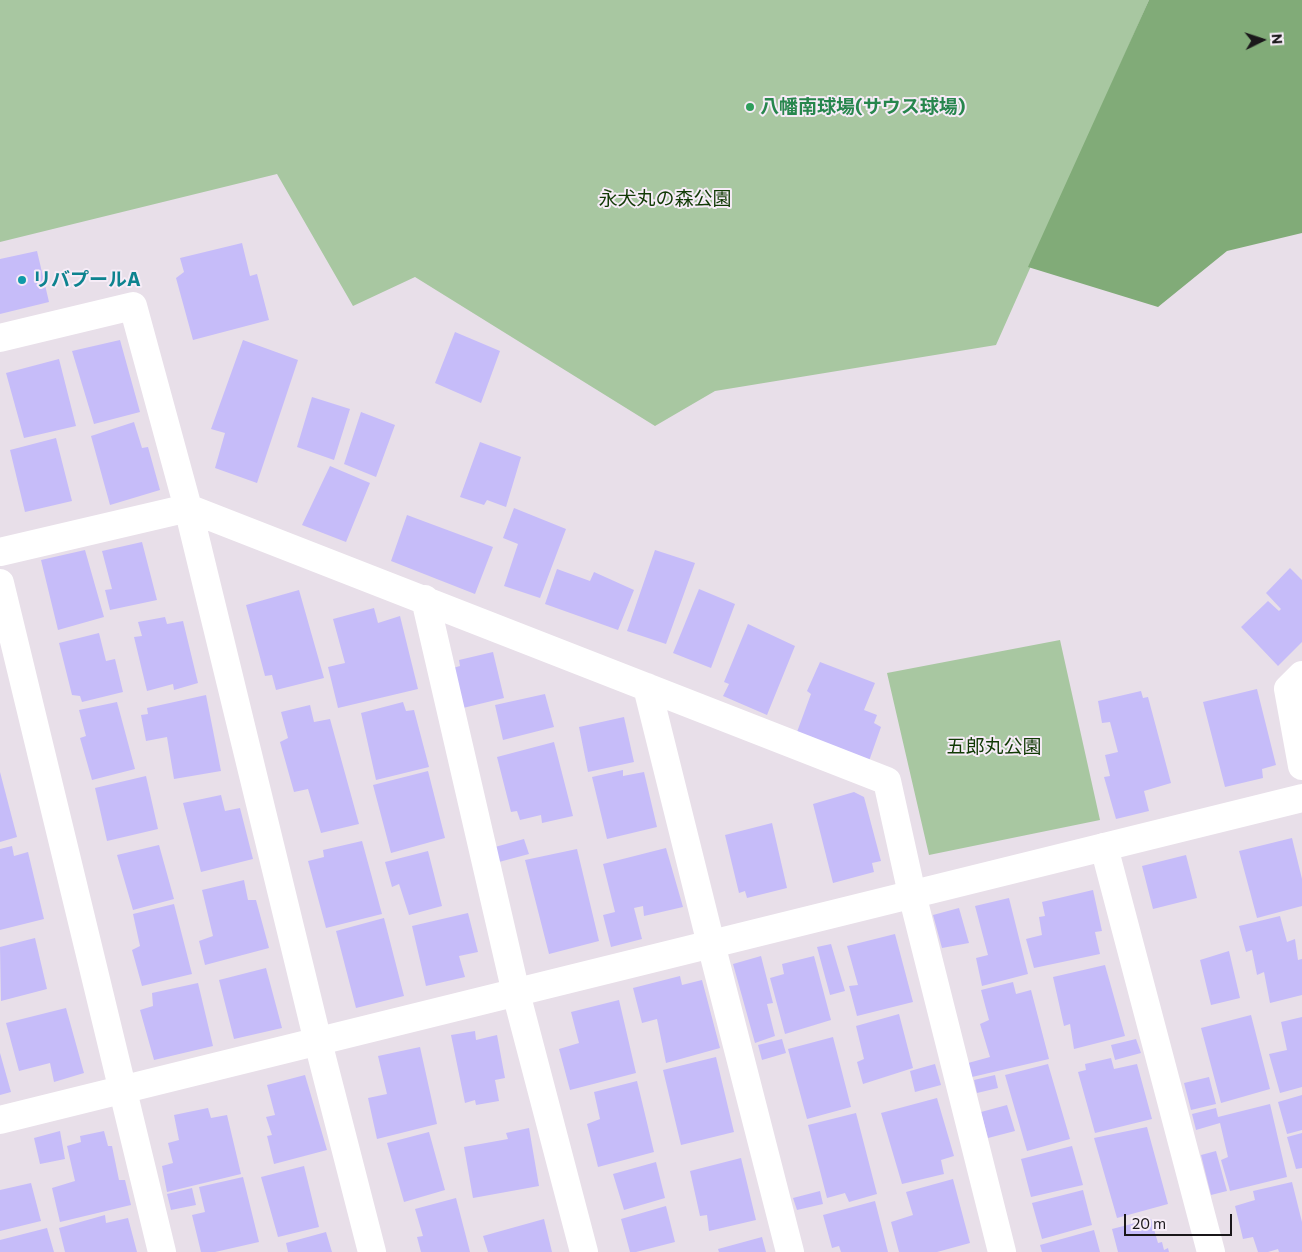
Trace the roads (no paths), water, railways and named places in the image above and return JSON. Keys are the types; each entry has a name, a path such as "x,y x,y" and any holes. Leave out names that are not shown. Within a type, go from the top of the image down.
{"street":[{"path":"0,338 133,306 188,508 318,1042 372,1252"},
{"path":"0,552 188,508 887,781 912,894 1002,1252"},
{"path":"0,583 162,1252"},
{"path":"425,599 516,993 584,1252"},
{"path":"1302,675 1288,689 1302,766"},
{"path":"647,687 790,1252"},
{"path":"0,1120 1302,798"},
{"path":"1104,847 1211,1252"}],"place":[{"name":"八幡南球場(サウス球場)","path":"750,107"},
{"name":"リバプールA","path":"22,280"}],"park label":[{"name":"永犬丸の森公園","path":"665,199"},
{"name":"五郎丸公園","path":"994,747"}]}
